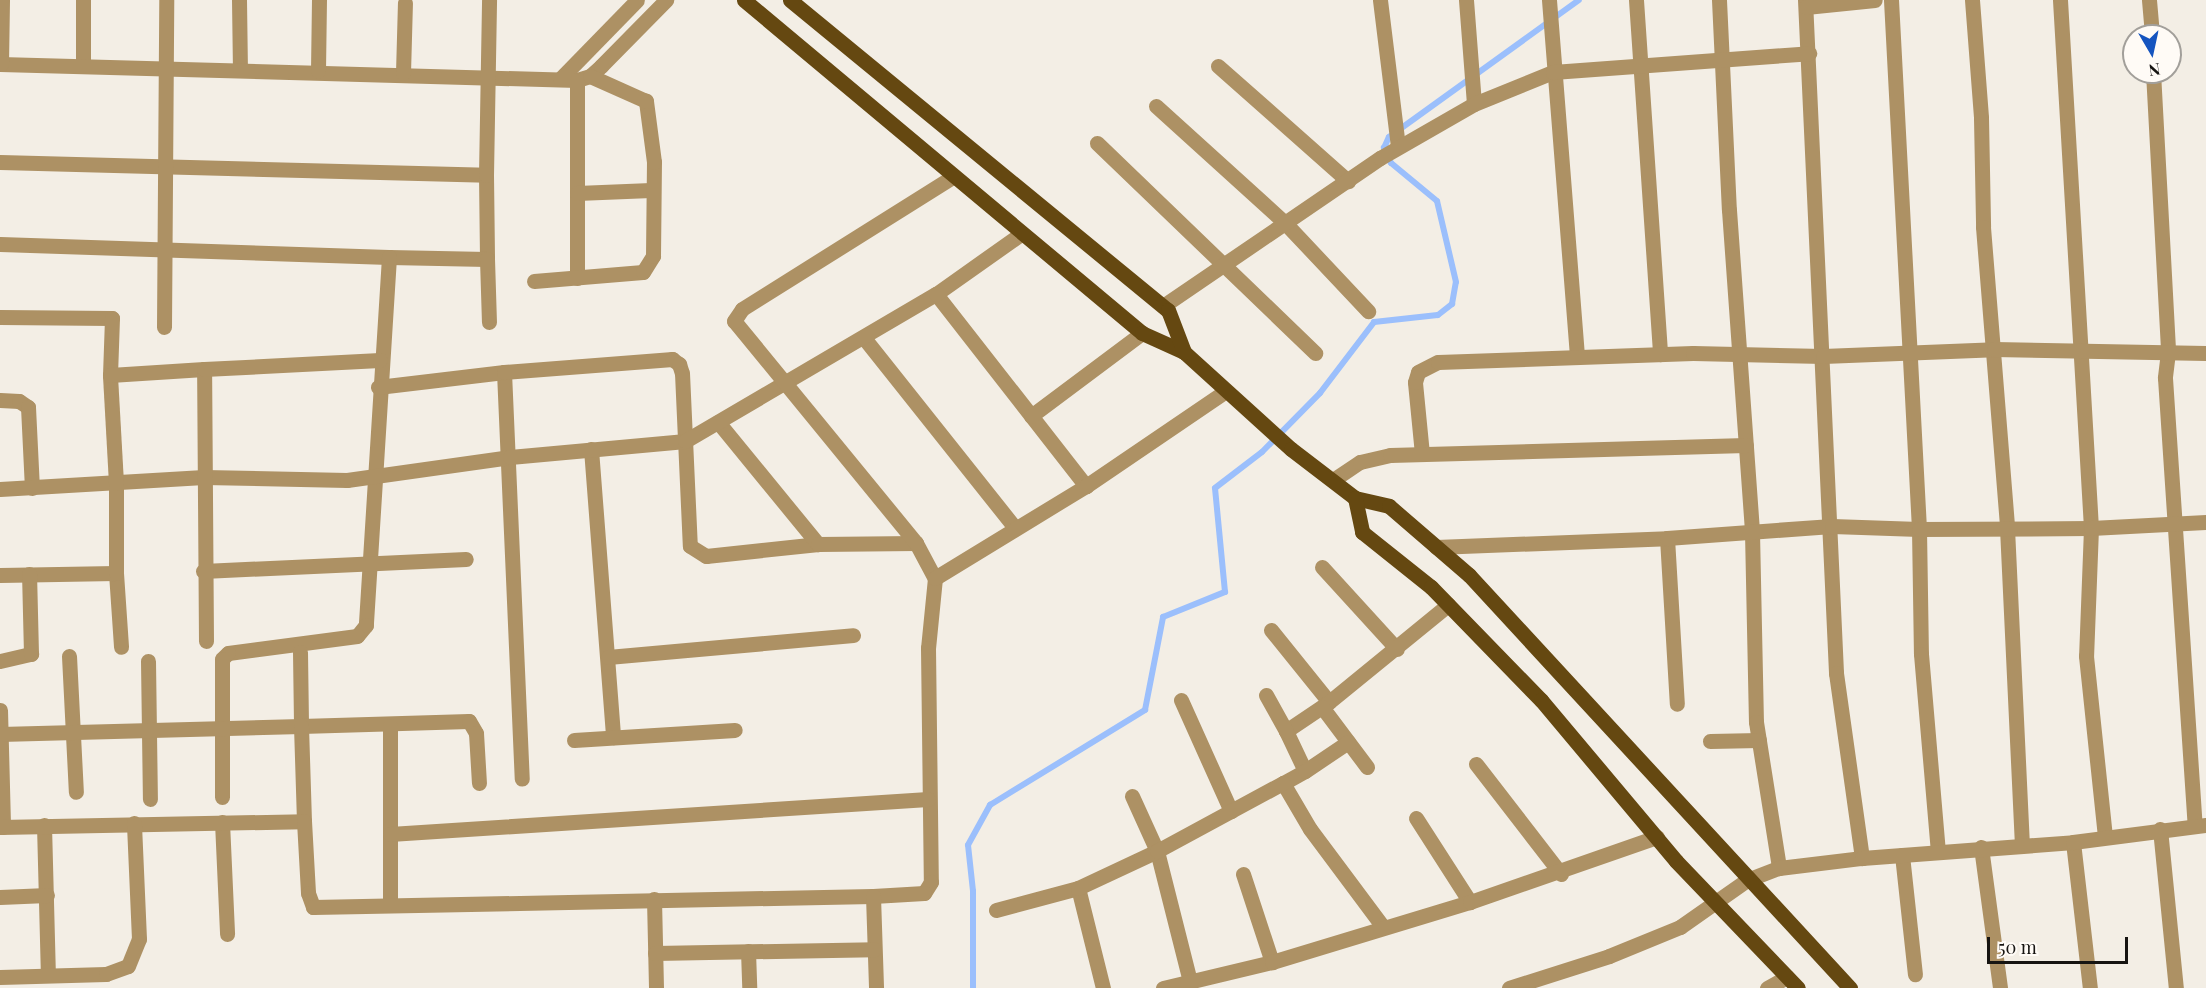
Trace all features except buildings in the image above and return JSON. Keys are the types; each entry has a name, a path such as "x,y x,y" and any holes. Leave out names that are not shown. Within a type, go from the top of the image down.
{"main road":[{"path":"790,0 1168,310 1184,352"},
{"path":"748,1 1142,333 1184,352 1291,449 1354,498 1389,506 1469,575 1747,880 1850,988"},
{"path":"1354,498 1362,532 1448,605 1541,700 1657,837 1793,982"}],"street":[{"path":"2,0 1,64 166,70 318,70 583,78 646,101 654,162 651,190 653,256 646,271 534,281"},
{"path":"84,0 84,66"},
{"path":"164,327 166,0"},
{"path":"239,0 240,70"},
{"path":"318,70 319,0"},
{"path":"489,0 490,76 486,175 489,322"},
{"path":"560,79 637,0"},
{"path":"577,278 577,193 583,78 666,0"},
{"path":"1380,0 1394,123 1392,149"},
{"path":"1466,0 1474,99"},
{"path":"1636,0 1660,354"},
{"path":"1719,0 1729,210 1742,354 1752,532 1759,740 1779,868"},
{"path":"1862,858 1836,674 1832,525 1805,3 1875,0"},
{"path":"1892,0 1919,529 1921,654 1938,851"},
{"path":"1972,0 1981,118 1983,227 2007,528 2022,846"},
{"path":"2060,0 2091,528 2086,656 2105,837"},
{"path":"2149,0 2151,24"},
{"path":"402,73 405,3"},
{"path":"1549,6 1577,357"},
{"path":"1163,306 1223,263 1348,182 1392,149 1474,99 1553,72 1809,53"},
{"path":"1218,66 1348,182"},
{"path":"1509,988 1609,956 1680,927 1747,880 1779,868 1981,847 2073,842 2201,824 2174,524 2165,378 2168,352 2153,84"},
{"path":"1156,106 1286,224 1368,311"},
{"path":"1097,143 1316,353"},
{"path":"0,162 486,175"},
{"path":"300,652 304,821 308,893 314,907 873,896 924,893 930,889 928,648 935,578 915,543 787,383 737,328 736,314 954,176"},
{"path":"577,193 651,190"},
{"path":"0,489 204,477 373,478 510,457 685,441 936,294 1022,233"},
{"path":"0,244 164,251 487,259"},
{"path":"222,797 222,659 228,653 357,636 366,625 378,387 389,257"},
{"path":"936,294 1086,486"},
{"path":"0,317 112,318 110,375 116,483 116,573 121,647"},
{"path":"1031,416 1142,333"},
{"path":"864,338 1016,528"},
{"path":"1422,454 1414,382 1426,366 1438,362 1660,354 1823,356 2079,348 2206,353"},
{"path":"378,387 504,372 672,359 680,364 682,373 688,539 696,553 706,556 818,544 915,543"},
{"path":"110,375 380,360"},
{"path":"204,369 203,571 206,641"},
{"path":"504,372 510,457 522,779"},
{"path":"935,578 1086,486 1226,391"},
{"path":"0,400 19,401 28,407 32,488"},
{"path":"718,422 818,544"},
{"path":"1333,480 1373,457 1746,445"},
{"path":"591,449 613,737"},
{"path":"1436,547 1667,538 1832,525 1919,529 2091,528 2206,522"},
{"path":"1667,538 1677,704"},
{"path":"203,571 466,559"},
{"path":"1322,567 1397,649"},
{"path":"0,575 116,573"},
{"path":"0,661 31,654 29,574"},
{"path":"1286,731 1325,705 1397,649 1448,605"},
{"path":"1271,630 1367,767"},
{"path":"608,657 853,635"},
{"path":"69,656 76,792"},
{"path":"148,662 150,799"},
{"path":"1266,695 1305,771"},
{"path":"1181,700 1231,811"},
{"path":"0,710 2,827 304,821"},
{"path":"0,734 301,726 390,726 469,721 476,733 479,783"},
{"path":"390,726 390,905"},
{"path":"574,740 735,730"},
{"path":"1710,741 1759,740"},
{"path":"996,909 1078,888 1157,851 1305,771 1348,742"},
{"path":"1476,764 1561,874"},
{"path":"1283,783 1310,829 1383,927"},
{"path":"1132,796 1157,851 1190,981"},
{"path":"390,834 928,799"},
{"path":"1416,818 1470,902"},
{"path":"222,822 227,934"},
{"path":"0,977 106,974 128,966 135,955 138,939 134,823"},
{"path":"44,825 48,975"},
{"path":"2160,829 2176,988"},
{"path":"1163,988 1272,962 1470,902 1561,874 1657,837"},
{"path":"2073,842 2090,988"},
{"path":"1981,847 2000,988"},
{"path":"1902,855 1915,974"},
{"path":"1243,874 1272,962"},
{"path":"1078,888 1103,988"},
{"path":"0,897 47,895"},
{"path":"873,896 876,988"},
{"path":"654,899 656,988"},
{"path":"655,953 874,949"},
{"path":"748,951 749,988"},
{"path":"1767,988 1793,982"}],"waterway":[{"path":"973,988 973,891 968,845 990,805 1145,710 1163,617 1225,592 1215,488 1262,452 1320,393 1374,322 1438,315 1452,304 1456,282 1437,201 1391,163 1384,148 1389,137 1579,0"}]}
